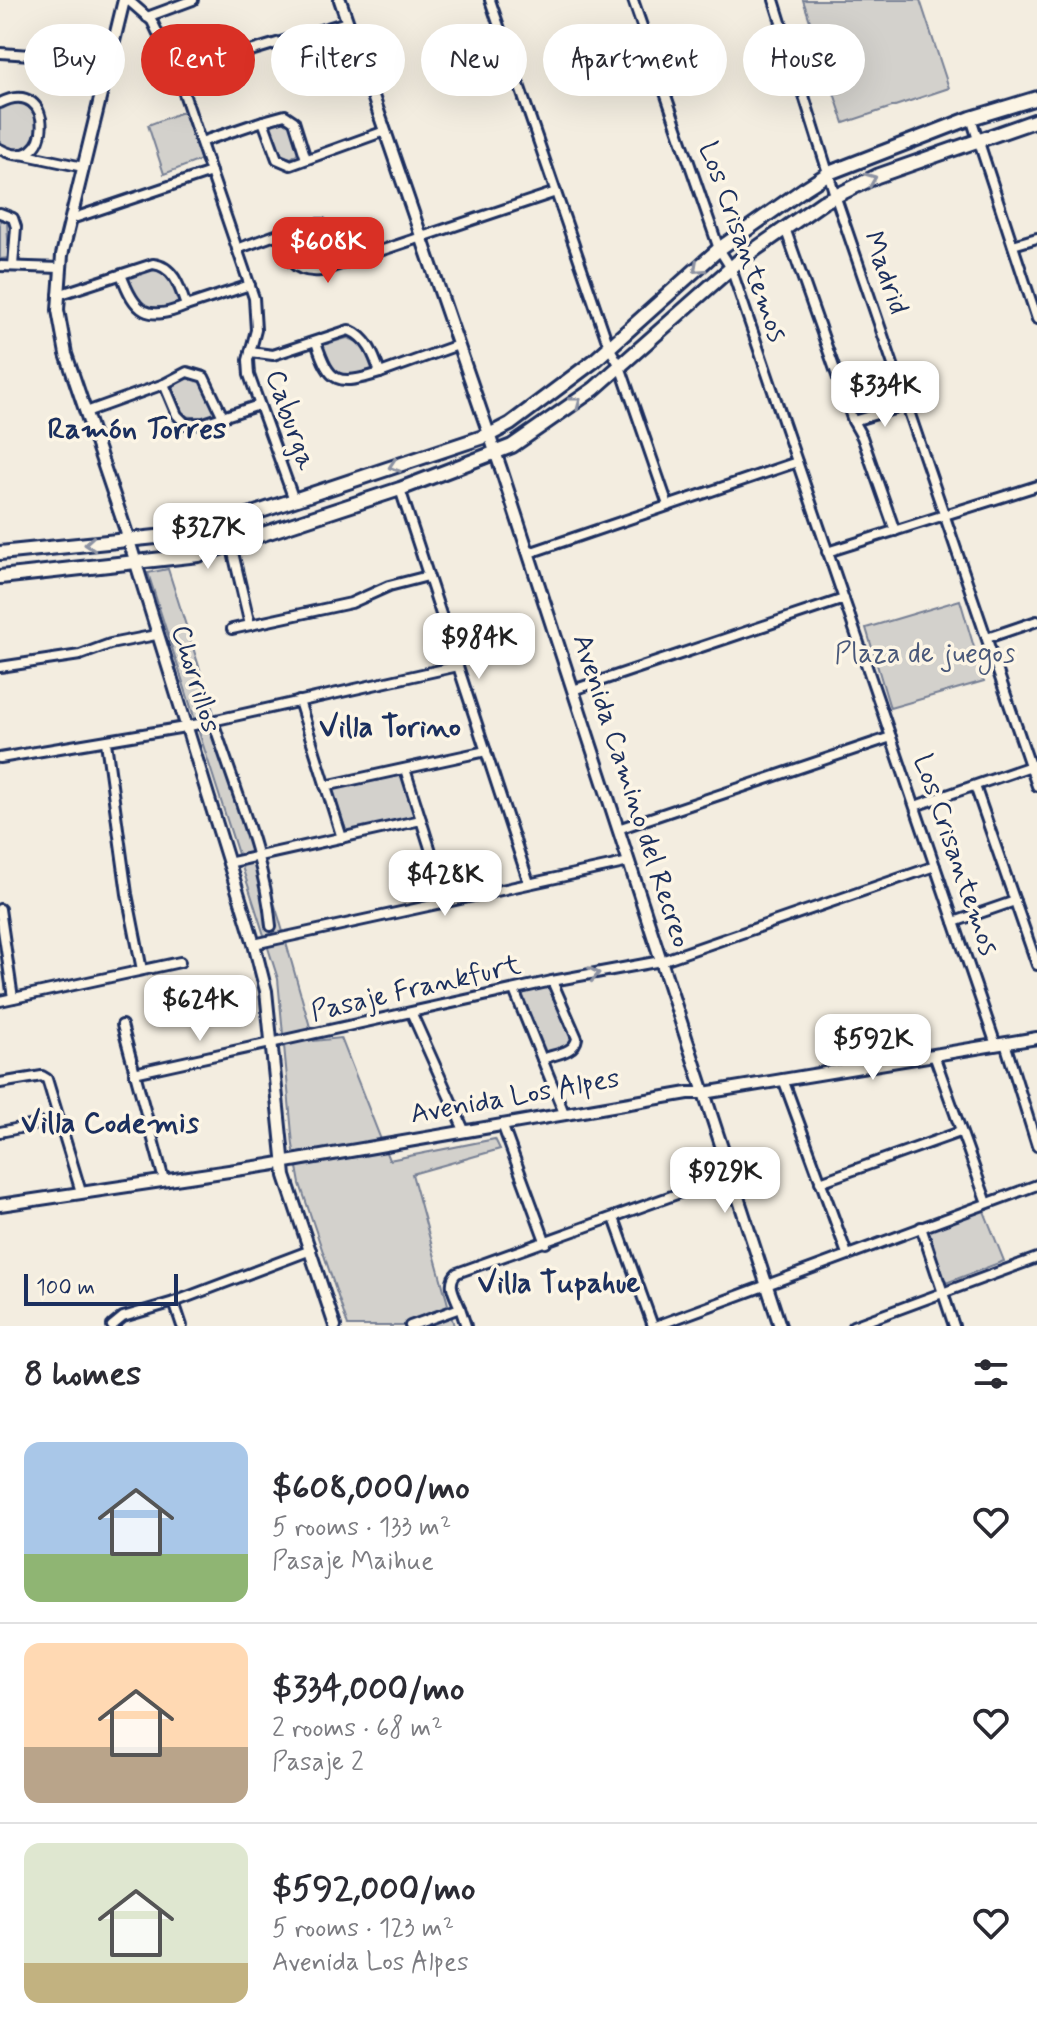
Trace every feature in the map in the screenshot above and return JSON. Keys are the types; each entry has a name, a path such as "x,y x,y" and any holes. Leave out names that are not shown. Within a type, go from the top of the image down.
{"main road":[{"path":"0,553 195,533 489,435 510,424 609,347 719,249 829,173 971,118 1037,98"},
{"path":"0,577 199,555 400,489 496,453 562,413 731,268 835,195 877,176 1037,120"}],"street":[{"name":"Caburga","path":"126,0 152,24"},
{"name":"Chorrillos","path":"119,24 126,0"},
{"path":"147,17 193,0"},
{"name":"Avenida Camino del Recreo","path":"340,0 496,453 780,1326"},
{"path":"490,0 609,347 620,366 668,505"},
{"name":"Los Crisantemos","path":"633,0 719,249 731,268 954,922 1037,1146"},
{"name":"Madrid","path":"774,0 835,195 1034,766 1037,786"},
{"path":"255,50 347,22"},
{"path":"0,53 24,55"},
{"name":"Chorrillos","path":"100,96 60,268 58,295 62,336 254,944 266,991 283,1163 335,1326"},
{"name":"Caburga","path":"185,96 254,298 256,330 250,352 249,375 294,500"},
{"path":"0,103 19,98 35,105 40,112 44,129 41,138 21,154"},
{"path":"201,142 285,115 294,121 306,159"},
{"path":"971,118 1037,319"},
{"path":"263,121 277,159 291,165 385,131"},
{"path":"0,149 83,167"},
{"path":"71,219 211,172"},
{"path":"281,233 287,259 293,266 308,272 343,264 556,192"},
{"path":"0,213 7,213 13,218 16,227 13,266"},
{"path":"237,249 310,224 322,224 335,240 343,264"},
{"path":"785,228 895,531"},
{"path":"1013,245 1037,238"},
{"path":"58,295 153,264 164,266 171,272 186,306"},
{"path":"0,266 60,268"},
{"path":"121,274 130,295 150,314 157,316 250,285"},
{"path":"250,352 268,356 349,330 358,334 370,348 380,373"},
{"path":"316,342 327,372 342,382 380,373 458,345"},
{"path":"86,412 164,384 187,372 204,377 223,417"},
{"path":"164,384 177,415 186,424 204,423 259,405"},
{"path":"853,421 907,405"},
{"path":"529,553 797,462"},
{"path":"827,552 1037,486"},
{"path":"400,489 529,883"},
{"path":"231,544 250,625"},
{"path":"232,629 351,603 384,588 428,576"},
{"path":"573,690 844,599"},
{"path":"987,638 1037,621"},
{"path":"0,667 80,655 110,644 156,635"},
{"path":"0,758 185,727 458,666"},
{"path":"299,701 342,838"},
{"path":"213,721 256,857 271,926"},
{"path":"618,829 891,737"},
{"path":"106,742 127,894 142,970"},
{"path":"325,786 486,751"},
{"path":"915,806 1034,766"},
{"path":"405,769 447,902"},
{"path":"975,786 1037,965"},
{"path":"228,863 421,820"},
{"path":"254,944 629,862"},
{"name":"Pasaje Frankfurt","path":"134,1073 552,981 661,961 935,866"},
{"path":"954,922 1015,901"},
{"path":"0,909 13,998"},
{"path":"0,1001 180,962"},
{"path":"542,1059 572,1049 577,1038 552,981"},
{"path":"514,990 564,1113"},
{"path":"412,1014 464,1130"},
{"path":"122,1025 164,1180"},
{"name":"Avenida Los Alpes","path":"0,1205 283,1163 564,1113 1037,1038"},
{"path":"934,1055 987,1203"},
{"path":"0,1083 42,1076 47,1079 81,1192"},
{"path":"783,1079 847,1254"},
{"path":"0,1132 59,1120"},
{"path":"502,1124 546,1243"},
{"path":"820,1182 960,1132"},
{"path":"466,1326 451,1285 457,1273 730,1175"},
{"path":"614,1218 654,1326 674,1323 847,1254 1037,1185"},
{"path":"921,1227 954,1326"},
{"path":"112,1326 123,1317 174,1302 311,1250"},
{"path":"853,1326 867,1324 1037,1258"},
{"path":"174,1302 182,1326"},
{"path":"410,1326 460,1308"}],"green space":[{"path":"803,0 920,0 949,88 844,123 835,96 865,96 865,24 811,24"},
{"path":"12,102 26,105 38,122 32,141 24,147 13,149 0,144 0,108"},
{"path":"190,109 206,158 164,174 148,125"},
{"path":"286,118 296,132 300,145 299,152 291,158 280,155 270,127"},
{"path":"0,217 7,222 9,258 0,259"},
{"path":"321,227 329,236 339,260 310,268 297,262 284,235"},
{"path":"154,267 168,274 181,304 151,311 133,294 126,277"},
{"path":"347,338 362,346 375,369 354,375 335,371 319,346"},
{"path":"187,376 202,380 217,413 203,418 183,416 168,384"},
{"path":"168,569 279,918 314,1041 341,1038 389,1160 495,1139 500,1149 412,1174 454,1326 348,1326 300,1184 293,1145 278,979 148,573"},
{"name":"Plaza de juegos","path":"960,600 984,681 890,708 866,628"},
{"path":"400,774 411,794 414,817 350,833 346,830 332,792 336,788"},
{"path":"552,984 573,1038 570,1051 545,1055 516,996"},
{"path":"982,1206 1004,1261 946,1283 926,1227"}],"district":[{"name":"Ramón Torres","path":"137,429"},
{"name":"Villa Torino","path":"390,727"},
{"name":"Villa Codemis","path":"110,1123"},
{"name":"Villa Tupahue","path":"559,1283"}]}
